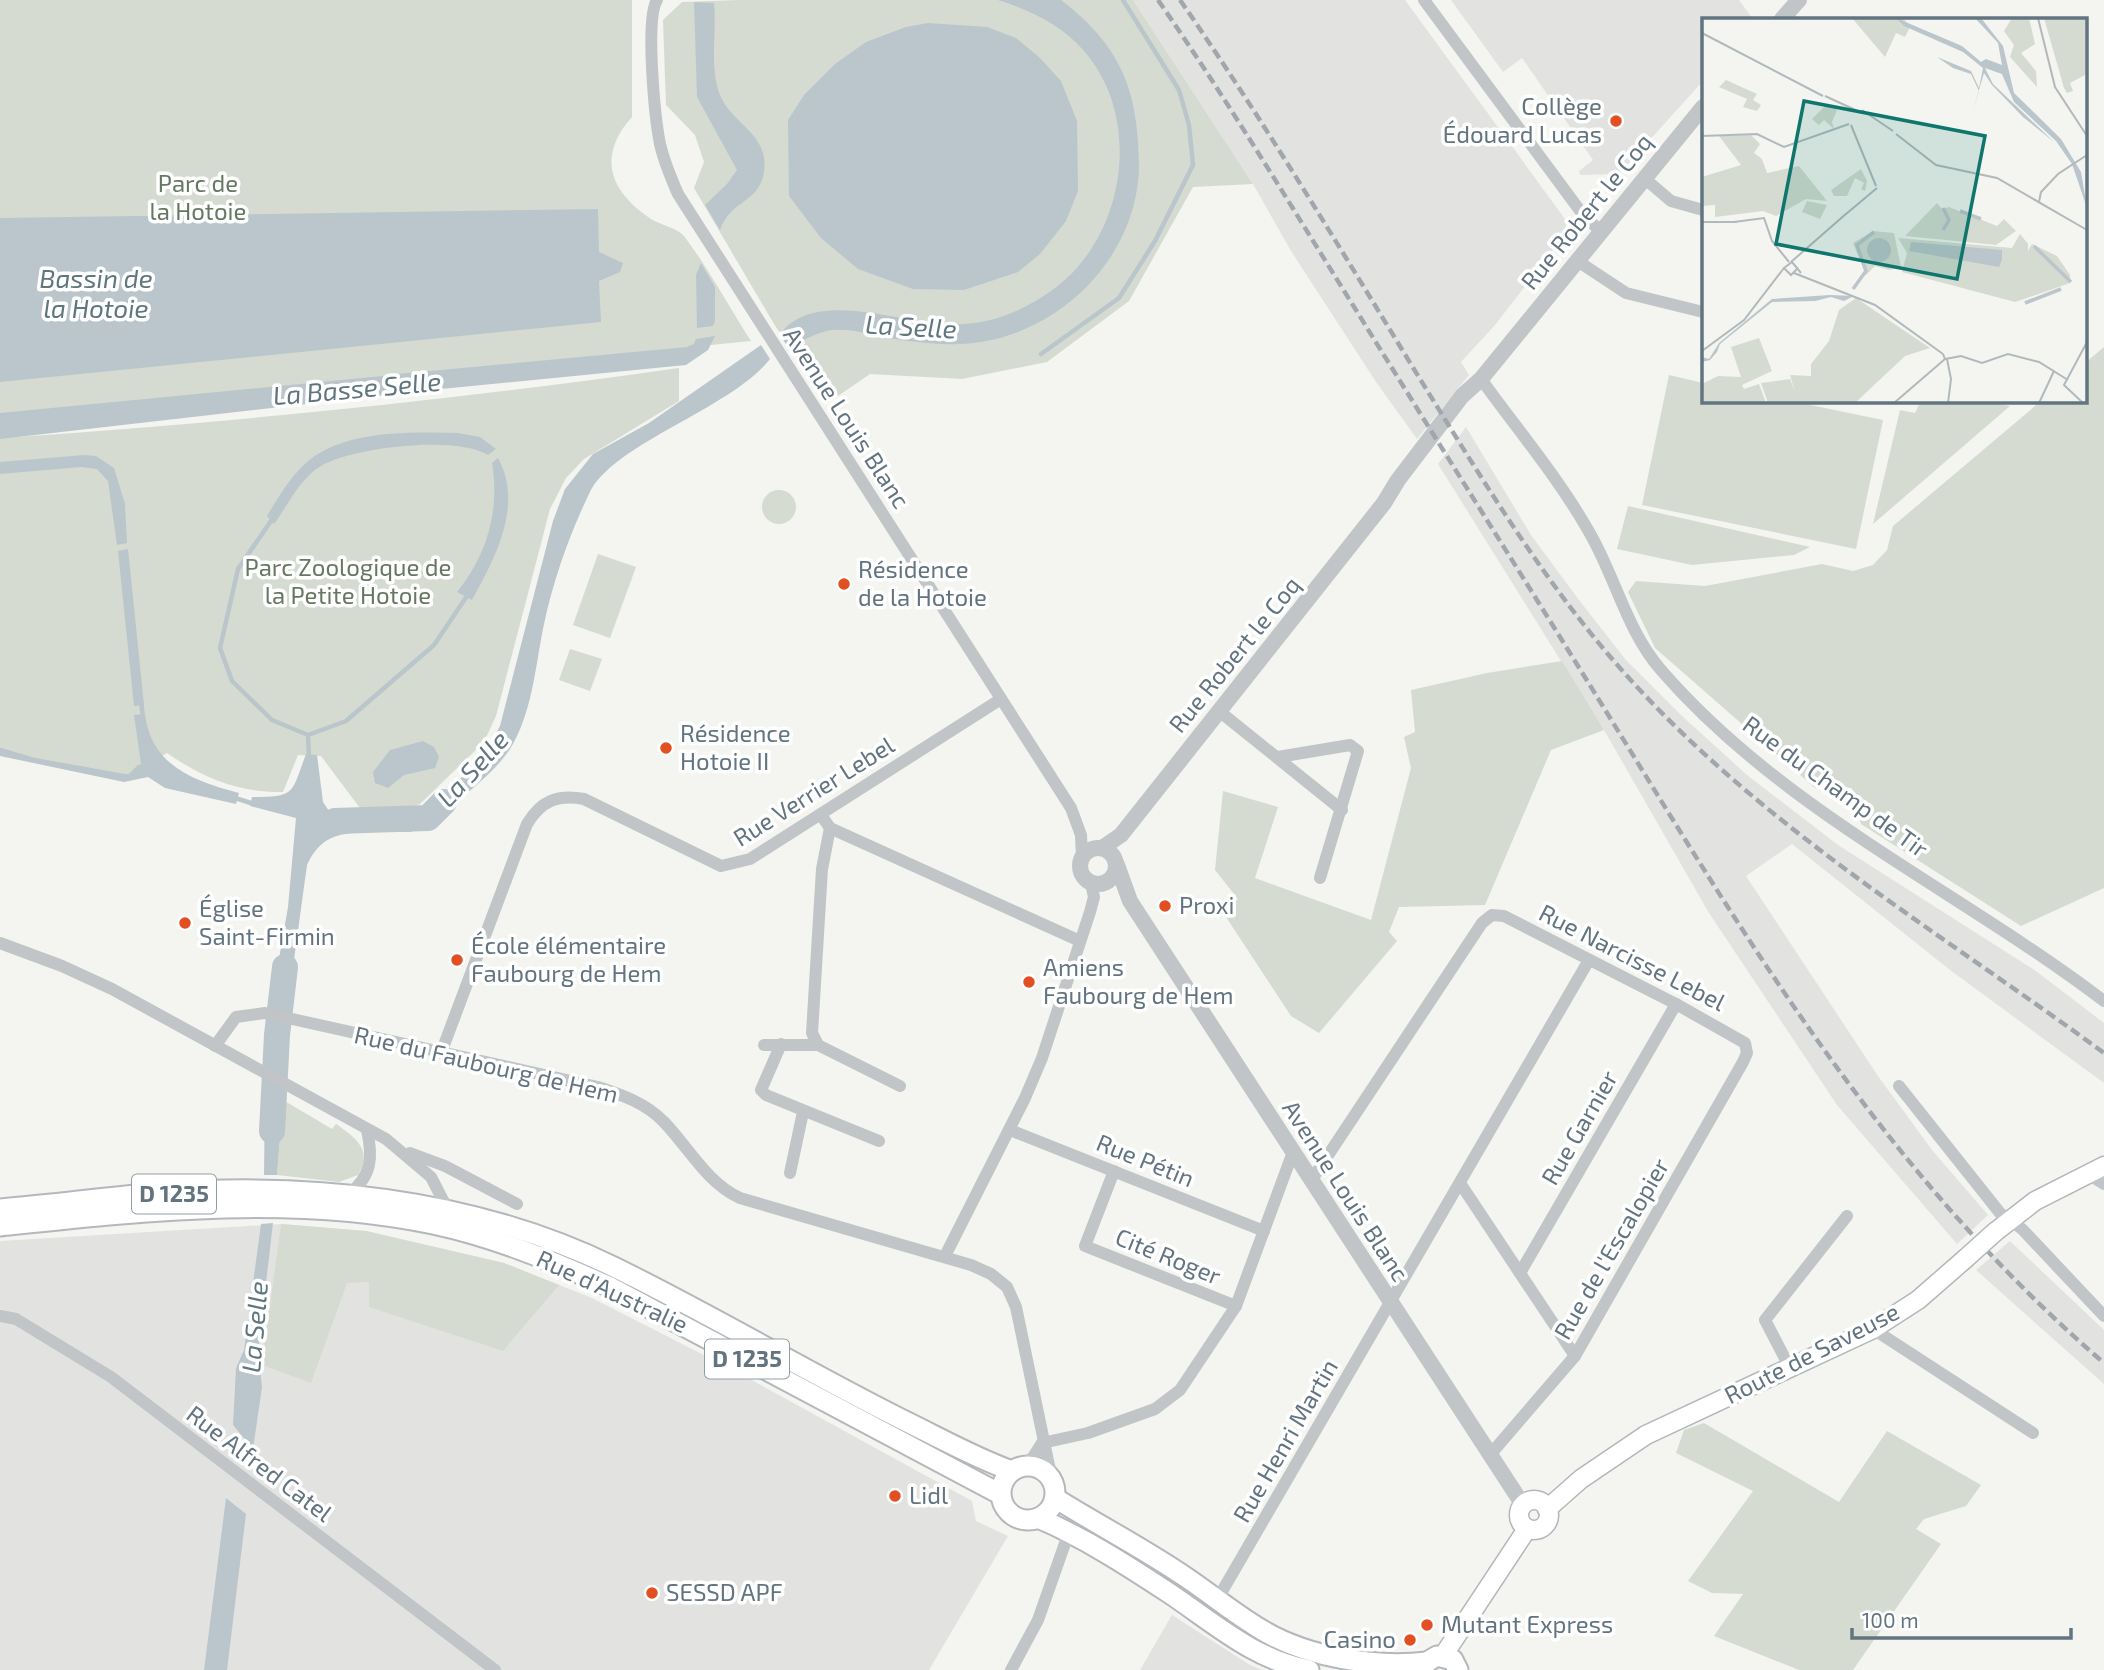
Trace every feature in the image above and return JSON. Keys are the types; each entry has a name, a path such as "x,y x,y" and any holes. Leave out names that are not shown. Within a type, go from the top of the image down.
{"main road":[{"name":"Route de Saveuse","path":"1547,1508 1581,1479 1646,1435 1873,1329 1918,1300 2001,1226 2035,1201 2096,1170"},
{"name":"D 1235","path":"1,1223 223,1189 349,1194"},
{"name":"Rue d'Australie","path":"349,1194 448,1210 528,1231 611,1266 878,1407 1016,1469"},
{"name":"Rue d'Australie","path":"1,1223 236,1208 301,1207 397,1218 486,1238 550,1260 608,1286 1000,1494"},
{"path":"1308,1670 1267,1656 1231,1638 1170,1594 1069,1532 1038,1518 1016,1518 1004,1507 1000,1494 1006,1477 1016,1469 1039,1468 1053,1489 1263,1630 1301,1647 1382,1662 1445,1666 1527,1529"},
{"path":"1038,1518 1051,1507 1053,1489"},
{"path":"1538,1501 1547,1508 1549,1518 1543,1527 1527,1529 1519,1520 1523,1505 1538,1501"}],"street":[{"name":"Avenue Louis Blanc","path":"657,0 651,17 655,109 665,164 678,194 1071,808 1081,835 1102,855 1523,1505"},
{"path":"1424,0 1581,212 1600,231"},
{"path":"1783,18 1799,0"},
{"name":"Rue Robert le Coq","path":"1097,883 1113,877 1102,855 1121,835 1384,503 1416,472 1451,428 1481,379 1702,108"},
{"path":"1644,178 1671,201 1702,210"},
{"path":"1576,260 1626,293 1702,312"},
{"name":"Rue du Champ de Tir","path":"1481,379 1567,495 1590,532 1642,643 1656,664 1685,695 1742,748 1838,821 2026,944 2104,1001"},
{"name":"Rue Verrier Lebel","path":"441,1053 527,824 538,808 549,800 562,796 584,799 721,866 750,859 1001,699"},
{"path":"1219,711 1342,810"},
{"path":"1278,757 1350,745 1358,751 1320,878"},
{"path":"821,815 830,828 1080,941"},
{"path":"818,1045 811,1020 822,869 830,828"},
{"path":"945,1256 1010,1130 1042,1058 1097,883 1081,872 1102,855"},
{"name":"Avenue Louis Blanc","path":"1097,883 1130,901"},
{"name":"Rue Narcisse Lebel","path":"1311,1181 1482,923 1492,915 1504,916 1676,1004 1741,1038 1747,1048"},
{"path":"0,943 82,974 403,1150 445,1166 517,1204"},
{"name":"Rue Henri Martin","path":"1217,1600 1589,960"},
{"name":"Rue Garnier","path":"1520,1273 1676,1004"},
{"name":"Rue du Faubourg de Hem","path":"215,1046 236,1017 265,1013 598,1087 626,1097 663,1121 723,1190 740,1198 945,1256 991,1273 1012,1295 1053,1489"},
{"path":"781,1044 761,1090 803,1112 879,1141"},
{"path":"764,1045 818,1045 901,1086"},
{"name":"Rue de l'Escalopier","path":"1489,1456 1575,1356 1743,1062 1747,1048"},
{"path":"1899,1086 2001,1226 2022,1229 2104,1316"},
{"path":"790,1173 803,1112"},
{"path":"349,1194 365,1178 371,1162 367,1130"},
{"name":"Rue Pétin","path":"1010,1130 1264,1231"},
{"path":"403,1150 431,1177 448,1210"},
{"path":"1016,1469 1033,1457 1042,1443 1088,1433 1156,1409 1171,1400 1236,1306 1293,1152"},
{"path":"2096,1170 2104,1184"},
{"name":"Cité Roger","path":"1114,1171 1085,1246 1236,1306"},
{"path":"1460,1183 1575,1356"},
{"path":"1790,1367 1765,1320 1847,1216"},
{"path":"0,1306 16,1320"},
{"name":"Rue Alfred Catel","path":"0,1316 16,1320 111,1377 485,1666 495,1670"},
{"path":"1873,1329 2033,1433"},
{"path":"1012,1670 1038,1620 1069,1532"}],"shaded area":[{"path":"1133,0 1405,0 1565,219 1567,232 1495,325 1461,362 1469,375 1417,439 1376,382 1291,251 1253,184"},
{"name":"Collège Édouard Lucas","path":"1451,0 1739,0 1752,18 1702,18 1702,82 1619,174 1580,175 1579,171 1593,160 1522,58 1503,72"},
{"path":"1466,427 1531,535 1579,600 1626,660 1682,716 1747,775 1838,845 2036,971 2104,1023 2104,1083 1950,970 1792,844 1746,876 1878,1076 1932,1150 1988,1215 1957,1244 1837,1105 1709,913 1604,730 1438,464"},
{"path":"281,1224 366,1231 504,1263 592,1298 739,1373 972,1501 976,1521 1008,1536 929,1670 0,1670 0,1241"},
{"path":"2010,1241 2104,1330 2104,1384 1976,1270"},
{"path":"1172,1615 1250,1665 1263,1670 1140,1670"}],"green space":[{"name":"Parc de la Hotoie","path":"0,0 632,0 632,117 614,145 612,159 617,185 625,197 651,219 684,236 751,341 0,415"},
{"path":"1133,0 1253,184 1193,187 1129,301 1047,362 962,379 870,374 838,396 831,383 811,379 774,324 694,188 704,162 695,135 666,105 663,20 682,2"},
{"path":"2104,347 2104,888 2021,926 1861,824 1852,788 1815,788 1655,648 1628,592 1636,581 1705,586 1822,564 1853,571 1873,565 1887,550 1893,526 2040,402 2086,402 2086,362"},
{"name":"Parc Zoologique de la Petite Hotoie","path":"679,368 679,401 584,459 566,478 550,509 496,716 484,742 420,804 398,812 363,812 321,756 298,755 283,792 267,792 236,787 208,777 167,753 126,777 0,755 0,438 340,409"},
{"path":"1669,375 1702,383 1702,402 1796,402 1883,420 1856,549 1642,505"},
{"path":"1920,402 1988,402 2010,406 1873,524 1900,410 1915,413"},
{"path":"779,490 791,495 796,507 791,519 779,524 767,519 762,507 767,495"},
{"path":"1628,506 1810,547 1794,555 1692,565 1617,549"},
{"path":"598,554 636,567 610,638 573,625"},
{"path":"570,649 602,659 590,691 559,680"},
{"path":"1562,661 1604,730 1551,750 1485,905 1399,907 1389,932 1397,941 1319,1033 1291,1016 1222,911 1238,899 1215,870 1223,791 1278,807 1255,878 1371,920 1411,768 1404,737 1415,732 1411,690 1487,673"},
{"path":"283,1100 332,1129 336,1124 356,1140 364,1158 358,1175 339,1182 277,1175"},
{"path":"281,1224 366,1231 504,1263 559,1285 503,1351 369,1307 369,1282 347,1283 311,1383 262,1365"},
{"path":"1704,1423 1839,1502 1887,1431 1981,1485 1966,1506 1924,1519 1916,1529 1941,1544 1853,1670 1799,1670 1714,1636 1743,1594 1712,1593 1688,1581 1753,1491 1676,1453 1684,1430"}],"water":[{"path":"998,0 1061,0 1098,35 1122,72 1135,114 1139,164 1135,199 1124,232 1107,263 1084,289 1057,311 1026,329 993,340 934,344 856,331 832,330 788,348 780,334 797,319 817,312 866,312 941,324 975,323 998,318 1051,291 1076,269 1096,242 1110,211 1118,178 1120,144 1115,111 1103,79 1084,51 1066,33 1033,14"},
{"path":"694,2 714,3 714,61 720,95 726,106 757,141 765,163 760,186 730,213 720,230 705,205 737,170 697,97"},
{"path":"928,23 987,27 1016,38 1039,57 1061,81 1077,121 1078,191 1066,221 1040,254 1018,272 964,290 913,289 858,269 821,238 789,196 788,120 804,95 835,64 866,42 906,27"},
{"name":"Bassin de la Hotoie","path":"598,209 599,252 623,263 620,272 599,281 601,322 0,382 0,218"},
{"path":"701,263 715,287 715,321 713,326 697,328 696,275"},
{"path":"715,336 708,350 686,365 400,393 398,374 687,347 694,344 696,339"},
{"path":"761,345 770,359 752,377 646,442 601,476 582,509 557,574 544,624 530,699 514,742 485,778 448,812 431,825 418,830 414,813 437,800 463,776 500,726 553,521 565,489 593,454 649,423"},
{"name":"La Basse Selle","path":"393,375 395,394 0,439 0,413"},
{"path":"458,433 480,437 496,449 488,455 473,449 430,445 356,453 321,466 307,477 274,524 267,516 298,471 313,457 331,447 372,436"},
{"path":"96,456 114,468 125,504 127,543 117,545 108,481 97,469 81,467 0,474 0,462"},
{"path":"498,458 508,494 507,513 497,549 472,600 457,592 476,563 489,532 494,498 492,463"},
{"path":"128,549 144,705 134,706 118,551"},
{"path":"145,714 156,747 166,759 206,783 239,793 236,804 165,788 148,777 124,782 0,756 0,752 35,762 125,775 135,772 141,764 134,715"},
{"path":"423,741 434,747 439,757 435,768 404,775 388,788 375,783 373,772 390,750"},
{"path":"306,754 317,755 323,802 329,811 369,814 367,832 331,838 318,848 307,865 288,1003 272,999 288,907 296,818 250,806 252,797 277,796 290,790"},
{"path":"373,814 409,815 412,832 371,832"},
{"path":"268,1028 286,1032 283,1069 267,1060"},
{"path":"265,1089 283,1100 277,1175 264,1175"},
{"path":"273,1223 258,1351 262,1387 253,1449 233,1425 236,1368 244,1350 261,1224"},
{"path":"226,1498 246,1514 227,1670 204,1670"}],"waterway":[{"path":"1041,354 1119,298 1155,241 1193,165 1189,125 1179,90 1123,0"},
{"path":"273,518 238,569 220,648 232,681 272,720 308,735 309,758"},
{"path":"308,735 346,721 434,645 469,593"},
{"path":"141,700 143,719"},
{"path":"0,750 34,760 129,777 139,767"},
{"path":"232,797 254,804"},
{"name":"La Selle","path":"335,821 428,818 444,802"},
{"name":"La Selle","path":"272,1131 277,1035 285,967"}],"railway":[{"path":"1158,0 1259,154 1714,885 1828,1055 1890,1137 1955,1216 2027,1291 2104,1363"},
{"path":"1180,0 1276,145 1501,507 1552,582 1608,654 1690,741 1803,837 2104,1053"}],"place":[{"name":"Collège Édouard Lucas","path":"1616,121"},
{"name":"Résidence de la Hotoie","path":"844,584"},
{"name":"Résidence Hotoie II","path":"666,748"},
{"name":"Proxi","path":"1165,906"},
{"name":"Église Saint-Firmin","path":"185,923"},
{"name":"École élémentaire Faubourg de Hem","path":"457,960"},
{"name":"Amiens Faubourg de Hem","path":"1029,982"},
{"name":"Lidl","path":"895,1496"},
{"name":"SESSD APF","path":"652,1593"},
{"name":"Mutant Express","path":"1427,1625"},
{"name":"Casino","path":"1410,1640"}]}
